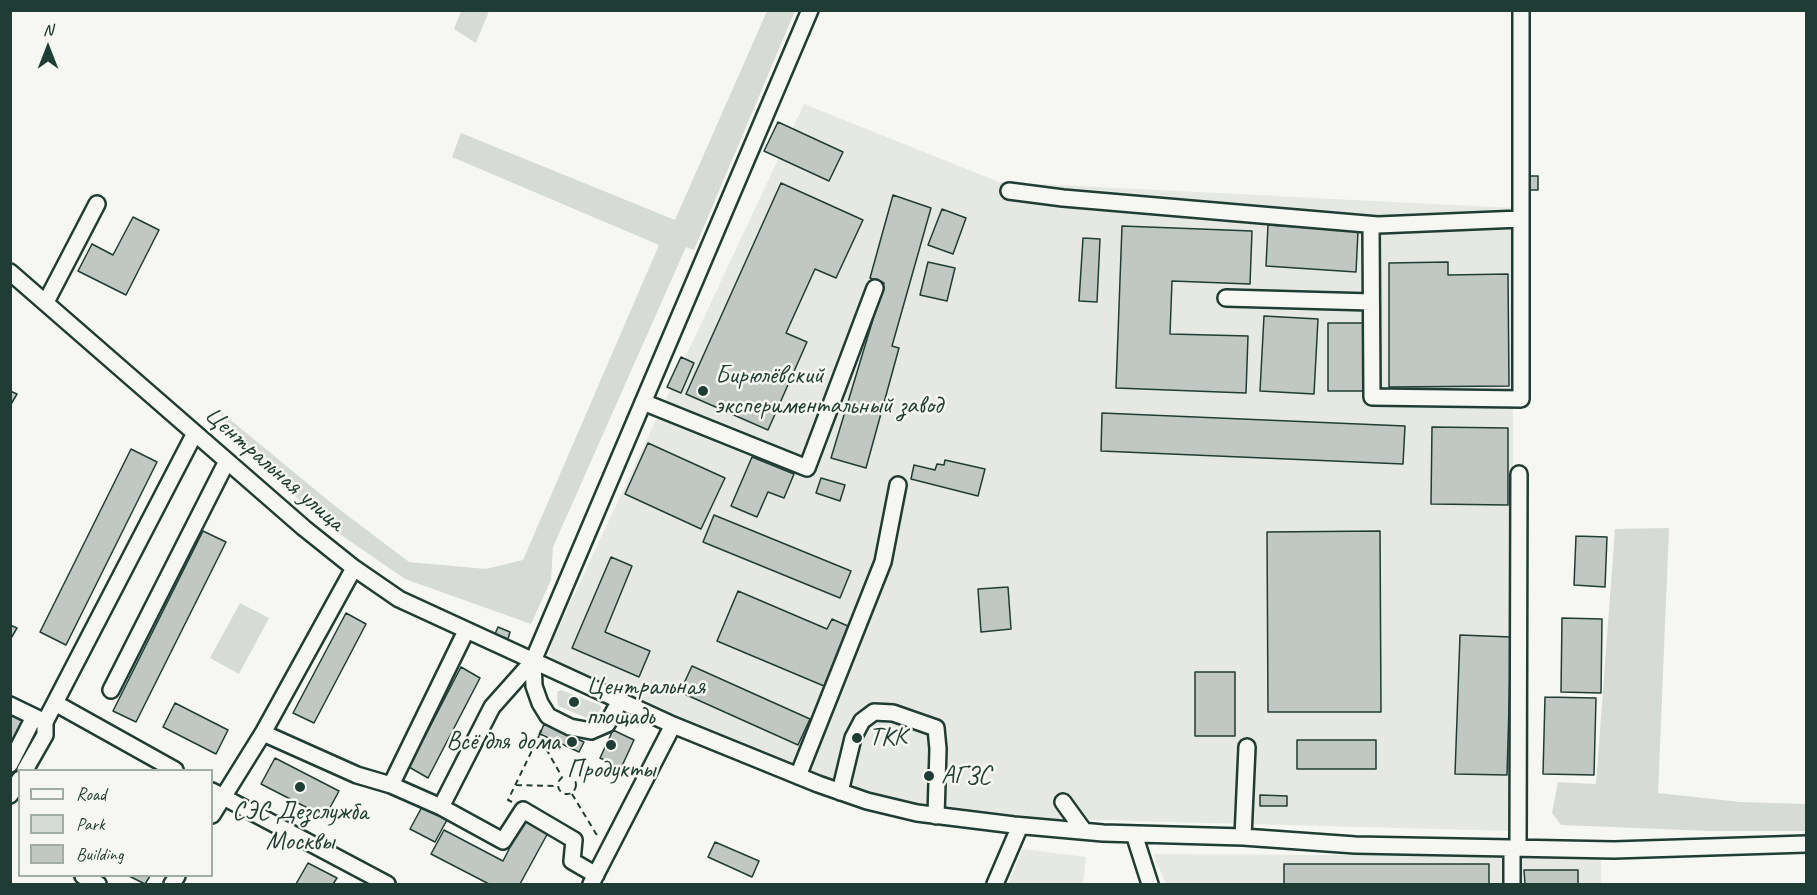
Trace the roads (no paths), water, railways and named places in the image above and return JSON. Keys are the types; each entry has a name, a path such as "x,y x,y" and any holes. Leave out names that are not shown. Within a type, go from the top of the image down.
{"street":[{"path":"441,807 492,707 533,661 810,10"},
{"path":"1371,225 1372,397 1521,399 1521,10"},
{"path":"1009,191 1063,198 1371,225 1520,219"},
{"path":"46,302 97,204"},
{"name":"Центральная улица","path":"10,272 354,568 399,599 674,725 840,792 888,807 936,816 1020,826 1134,834 1243,837 1355,845 1614,850 1806,844"},
{"path":"643,402 807,468 875,288"},
{"path":"1226,298 1371,302"},
{"path":"10,764 40,719 55,703 195,433"},
{"path":"111,690 227,461"},
{"path":"1512,885 1515,848 1519,474"},
{"path":"798,776 884,562 898,485"},
{"path":"213,811 217,794 263,733 354,568"},
{"path":"391,785 466,631"},
{"path":"533,661 534,686 548,716 570,726 591,731 607,724 620,701"},
{"path":"55,703 171,769"},
{"path":"10,705 40,719 45,735 26,769"},
{"path":"840,792 853,738 862,721 874,712 893,713 936,728 939,749 936,816"},
{"path":"263,733 357,775 391,785 441,807 503,841 523,810 574,840 572,861 594,880 674,725"},
{"path":"1243,837 1247,747"},
{"path":"10,795 18,782"},
{"path":"217,794 387,885"},
{"path":"1063,802 1084,831"},
{"path":"995,885 1020,826"},
{"path":"1134,834 1150,885"},
{"path":"85,877 98,885"}],"place":[{"name":"Бирюлёвский экспериментальный завод","path":"703,391"},
{"name":"Центральная площадь","path":"574,702"},
{"name":"ТКК","path":"857,738"},
{"name":"Всё для дома","path":"572,742"},
{"name":"Продукты","path":"611,745"},
{"name":"АГЗС","path":"929,776"},
{"name":"СЭС Дезслужба Москвы","path":"300,787"}]}
